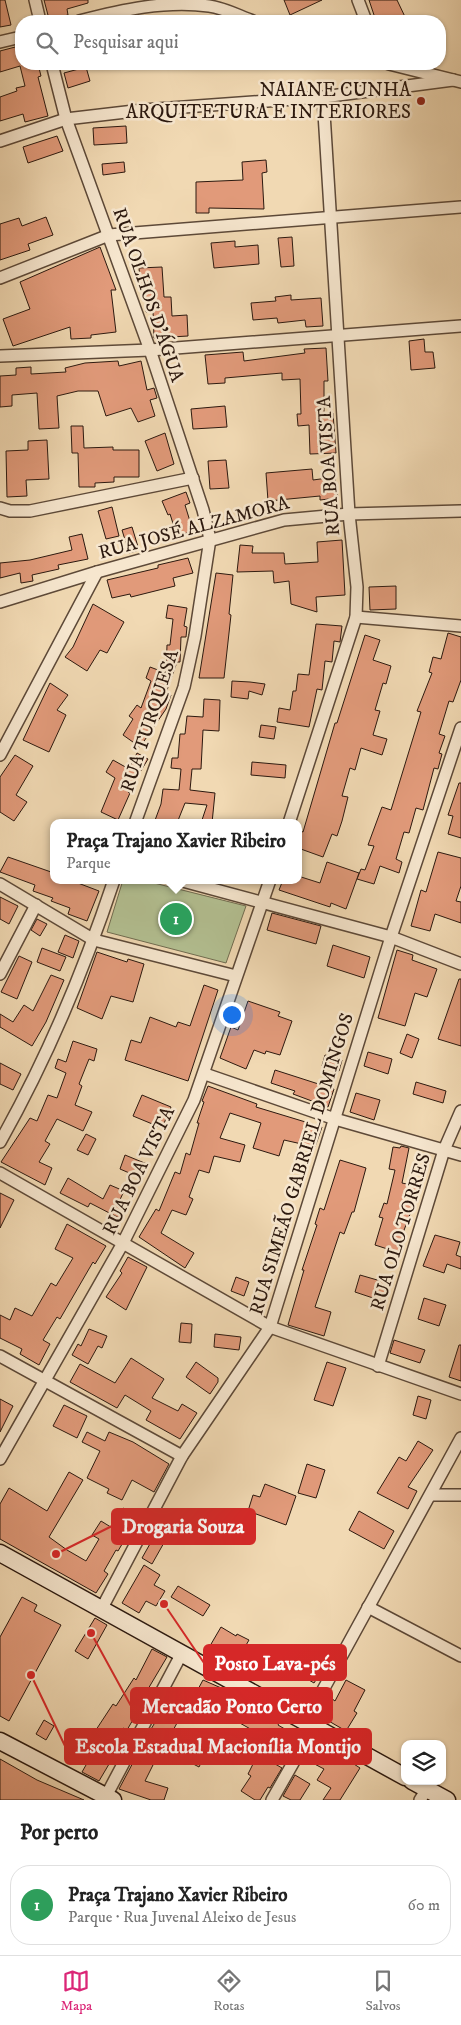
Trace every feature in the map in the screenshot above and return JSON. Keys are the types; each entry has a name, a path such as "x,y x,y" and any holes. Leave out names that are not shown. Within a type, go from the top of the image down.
{"main road":[{"path":"0,1553 401,1775"},
{"path":"0,1741 107,1799"},
{"path":"415,1785 423,1795 447,1800"}],"street":[{"path":"35,0 39,15"},
{"path":"210,6 221,0"},
{"path":"358,0 364,15"},
{"path":"103,15 130,8 174,3 210,6 236,15"},
{"path":"0,42 15,38"},
{"name":"RUA OLHOS D'ÁGUA","path":"54,70 66,119 150,350 193,478 210,539"},
{"path":"413,70 457,81"},
{"path":"0,141 66,119 143,110 324,97 457,81"},
{"name":"RUA BOA VISTA","path":"290,819 356,617 357,587 349,514 337,336 324,97"},
{"path":"0,278 109,235 461,207"},
{"path":"0,356 150,350 461,326"},
{"path":"0,508 10,511 30,511 193,478"},
{"name":"RUA JOSÉ ALZAMORA","path":"0,602 210,539 284,520 349,514 461,512"},
{"name":"RUA TURQUESA","path":"136,819 184,687 195,636 210,539"},
{"path":"0,755 97,572"},
{"path":"356,617 461,626"},
{"name":"RUA SIMEÃO GABRIEL DOMINGOS","path":"102,1608 182,1456 270,1327 391,937 461,728"},
{"path":"0,884 94,940 236,976"},
{"path":"0,1142 35,1080 94,940 113,884"},
{"path":"194,884 391,937 461,964"},
{"name":"RUA BOA VISTA","path":"0,1459 123,1243 194,1100 269,884"},
{"path":"0,974 36,905"},
{"path":"204,1074 335,1119 461,1154"},
{"name":"RUA OLO TORRES","path":"378,1366 444,1150 461,1111"},
{"path":"0,1173 270,1327 461,1394"},
{"path":"0,1356 182,1456"},
{"path":"272,1800 368,1607 461,1438"},
{"path":"431,1495 461,1495"},
{"path":"368,1607 461,1656"},
{"path":"107,1799 182,1653"}],"green space":[{"path":"122,884 158,884 246,906 226,963 107,932"}],"building":[{"path":"0,0 5,0 11,25 0,27"},
{"path":"44,0 88,0 88,3 67,9 68,15 48,15"},
{"path":"284,0 322,0 290,15"},
{"path":"369,0 397,0 404,15 374,15"},
{"path":"15,47 15,68 0,72 0,51"},
{"path":"21,70 40,70 41,76 38,77 48,116 25,122 23,114 0,121 0,97 17,91 16,88 25,86"},
{"path":"75,70 87,70 90,81 68,88 64,73"},
{"path":"126,126 127,143 94,145 93,128"},
{"path":"57,136 63,151 28,163 23,147"},
{"path":"266,160 267,172 262,173 264,209 209,208 209,213 196,213 196,182 243,180 242,162"},
{"path":"124,162 125,172 103,175 102,164"},
{"path":"46,217 53,235 28,244 30,250 0,260 0,224 19,218 22,226"},
{"path":"292,237 294,266 281,267 278,238"},
{"path":"235,241 235,247 258,245 259,264 214,268 211,243"},
{"path":"100,247 116,290 111,290 116,332 91,335 91,338 71,339 70,327 13,346 3,319 30,309 20,282"},
{"path":"162,267 164,297 171,297 172,316 187,315 188,336 154,338 153,311 146,312 145,292 141,292 139,268"},
{"path":"291,295 291,300 321,298 323,326 306,327 305,320 278,323 277,318 253,320 251,303 276,301 275,297"},
{"path":"424,339 425,352 433,352 435,368 411,370 409,341"},
{"path":"326,348 328,381 324,381 324,413 333,413 336,453 310,454 309,425 298,426 297,414 301,414 300,379 282,380 282,373 225,378 225,383 208,384 205,355 243,352 244,361 305,353 304,349"},
{"path":"118,361 119,366 141,361 147,390 154,388 157,398 150,400 155,416 138,422 131,408 106,416 98,391 78,391 57,396 59,428 39,429 37,393 12,395 12,406 0,407 0,376 16,375 16,368 31,367 31,374 66,372 65,368 85,363"},
{"path":"225,406 227,427 193,429 191,409"},
{"path":"71,426 83,426 84,448 113,447 113,450 139,450 139,477 114,477 114,482 95,483 95,487 79,487 78,453 72,453"},
{"path":"165,433 174,464 157,471 145,441"},
{"path":"47,440 49,479 26,480 27,496 7,497 6,451 28,450 28,441"},
{"path":"226,460 229,488 210,489 208,461"},
{"path":"312,469 313,480 335,477 338,498 320,500 320,496 268,501 266,473"},
{"path":"186,492 190,503 185,505 193,531 177,536 170,514 168,515 162,501"},
{"path":"112,507 119,536 106,539 98,511"},
{"path":"132,527 139,550 129,553 122,530"},
{"path":"82,534 88,559 58,565 59,569 32,575 33,581 21,583 20,573 0,578 0,563 30,560 72,550 69,537"},
{"path":"342,540 345,595 316,597 317,612 291,604 289,581 274,583 273,571 237,572 240,545 253,546 252,553 284,553 285,564 318,562 317,542"},
{"path":"188,558 193,573 173,578 175,586 131,597 130,594 112,598 107,580 158,568 158,565"},
{"path":"216,573 233,575 224,678 199,678"},
{"path":"396,586 396,609 370,610 369,587"},
{"path":"93,604 124,622 107,653 100,650 87,671 65,657 73,647"},
{"path":"168,605 187,608 184,626 187,627 186,637 181,637 180,662 177,662 166,693 171,695 166,709 140,747 123,735 133,719 129,716 137,705 141,708 151,681 146,678 150,667 166,673 167,645 170,645 173,619 166,618"},
{"path":"316,624 342,626 340,642 334,641 332,662 325,661 322,690 317,689 309,727 277,722 279,708 290,710 293,691 296,691 298,674 309,675"},
{"path":"448,633 461,637 461,680 453,702 449,701 439,734 445,736 439,753 442,754 438,769 434,768 423,810 416,808 409,833 404,832 396,859 402,862 399,873 380,866 374,884 357,879 361,869 365,870 374,846 368,845 382,807 391,810 421,712 417,711 432,673 429,672 433,657 441,659"},
{"path":"365,635 380,640 373,660 391,666 386,684 383,683 375,710 380,711 373,735 387,739 382,755 361,748 355,770 350,768 342,796 348,797 342,821 337,836 332,834 323,857 302,849 302,832 335,723 337,723"},
{"path":"232,681 265,684 262,695 249,691 248,699 231,697"},
{"path":"50,683 68,695 57,710 66,715 49,752 23,740"},
{"path":"204,699 220,700 219,731 203,730 201,769 192,769 190,790 215,793 212,819 202,819 207,805 185,803 179,819 155,819 161,804 163,789 179,790 181,769 171,768 172,758 178,758 180,734 185,734 187,716 203,717"},
{"path":"261,725 276,727 274,739 259,737"},
{"path":"137,753 148,759 128,792 130,793 118,819 116,819 101,812 115,778 106,772 113,760 129,769"},
{"path":"15,755 33,766 16,795 27,802 14,821 0,812 0,777"},
{"path":"252,762 286,765 285,778 251,775"},
{"path":"459,783 461,783 461,838 448,834 453,816 448,815"},
{"path":"438,852 461,858 461,886 456,901 461,902 461,923 435,914 430,931 411,926 421,890 426,892"},
{"path":"8,857 50,872 50,884 81,884 99,891 87,921 68,914 70,908 51,901 53,898 33,891 35,885 0,872"},
{"path":"327,862 359,873 346,909 331,903 330,907 279,890 281,884 302,884 302,877 320,883"},
{"path":"0,897 18,906 9,924 0,919"},
{"path":"272,913 321,926 316,944 267,930"},
{"path":"37,919 47,924 40,936 31,930"},
{"path":"65,935 79,941 73,958 58,952"},
{"path":"333,945 370,957 364,978 327,966"},
{"path":"42,948 66,957 60,971 37,962"},
{"path":"397,950 413,955 412,960 437,969 427,997 415,993 405,1026 378,1018"},
{"path":"97,952 127,962 128,959 144,964 133,1002 111,996 102,1019 77,1008"},
{"path":"19,956 32,962 17,999 1,992"},
{"path":"51,975 64,980 46,1022 32,1046 0,1027 0,1014 13,1022 24,1005 33,1011"},
{"path":"459,979 461,979 461,1046 438,1039"},
{"path":"204,985 218,990 188,1081 125,1060 131,1040 141,1043 150,1017 176,1027 178,1022 190,1026"},
{"path":"248,1001 280,1012 278,1016 292,1021 280,1055 266,1051 265,1054 254,1050 246,1069 220,1058 231,1027 238,1030"},
{"path":"407,1034 419,1039 412,1058 400,1053"},
{"path":"73,1041 97,1049 94,1061 89,1059 79,1084 82,1086 75,1105 92,1112 83,1131 57,1119 45,1141 50,1144 39,1162 52,1168 45,1185 1,1162 30,1118 37,1121 48,1095 57,1098 66,1073 55,1068 58,1059 66,1062"},
{"path":"368,1052 392,1059 388,1074 364,1066"},
{"path":"325,1055 342,1060 339,1071 322,1066"},
{"path":"0,1063 21,1074 13,1090 0,1084"},
{"path":"275,1070 334,1089 328,1107 293,1094 295,1091 271,1083"},
{"path":"416,1082 446,1091 443,1103 413,1094"},
{"path":"208,1086 257,1104 256,1107 322,1127 315,1147 284,1140 279,1156 253,1148 261,1123 230,1113 220,1138 245,1145 240,1162 214,1156 209,1173 199,1170 189,1197 193,1199 186,1215 172,1210 161,1233 194,1253 185,1268 139,1237 156,1209 159,1211 175,1172 180,1174 186,1153 190,1155 204,1102 202,1101"},
{"path":"356,1093 380,1100 374,1120 350,1112"},
{"path":"142,1095 171,1107 162,1128 133,1116"},
{"path":"86,1134 96,1139 88,1155 77,1150"},
{"path":"401,1146 409,1148 402,1183 420,1187 403,1233 406,1234 400,1253 375,1245 383,1218 379,1217 384,1203 387,1204 395,1170 389,1169 393,1147 400,1148"},
{"path":"125,1155 147,1164 141,1178 120,1169"},
{"path":"340,1160 366,1168 354,1212 352,1212 344,1234 340,1232 315,1307 331,1312 324,1336 288,1325 304,1270 302,1270 317,1225 315,1224 320,1208 324,1210"},
{"path":"68,1178 103,1199 110,1185 124,1191 118,1204 124,1207 122,1210 125,1212 121,1219 90,1203 88,1207 60,1193"},
{"path":"0,1193 14,1200 0,1228"},
{"path":"67,1224 106,1246 95,1264 93,1262 60,1319 57,1317 43,1340 50,1344 39,1365 20,1354 22,1349 0,1338 0,1315 10,1320 15,1308 32,1316 51,1283 56,1286 73,1258 55,1249"},
{"path":"435,1235 460,1242 456,1255 461,1257 461,1269 447,1264 444,1273 423,1266"},
{"path":"128,1257 147,1267 126,1310 106,1297 122,1273 120,1271"},
{"path":"360,1275 391,1284 385,1302 355,1292"},
{"path":"236,1277 249,1282 244,1296 231,1291"},
{"path":"424,1298 446,1305 439,1326 418,1319"},
{"path":"181,1323 192,1324 191,1343 179,1342"},
{"path":"89,1329 107,1336 102,1348 98,1346 88,1364 72,1355 78,1344 81,1346"},
{"path":"215,1334 241,1337 239,1350 214,1347"},
{"path":"394,1340 425,1350 420,1363 390,1353"},
{"path":"459,1345 461,1345 461,1381 449,1377"},
{"path":"131,1358 164,1379 152,1398 178,1411 182,1404 197,1413 180,1439 146,1420 151,1411 125,1395 117,1408 70,1382 80,1364 115,1383"},
{"path":"196,1362 218,1378 218,1382 210,1394 186,1377"},
{"path":"327,1362 346,1368 333,1406 314,1400"},
{"path":"418,1396 431,1400 426,1419 413,1415"},
{"path":"0,1399 13,1406 0,1432"},
{"path":"64,1405 87,1416 77,1438 53,1426"},
{"path":"87,1432 105,1441 109,1432 133,1442 169,1464 154,1492 132,1480 122,1500 107,1493 109,1489 87,1478 100,1451 82,1442"},
{"path":"418,1441 433,1450 408,1487 417,1491 408,1509 377,1493 399,1457 406,1461"},
{"path":"307,1464 325,1470 316,1498 298,1493"},
{"path":"69,1472 83,1480 49,1537 67,1550 86,1561 99,1539 92,1535 101,1521 114,1529 123,1508 140,1517 134,1531 131,1529 118,1551 116,1550 104,1571 108,1574 96,1593 0,1539 0,1504 9,1488 47,1511"},
{"path":"265,1484 296,1496 286,1525 248,1511 253,1495 260,1497"},
{"path":"359,1511 394,1531 384,1549 349,1530"},
{"path":"164,1519 174,1525 152,1564 142,1558"},
{"path":"144,1565 160,1575 154,1585 165,1591 156,1606 146,1601 139,1613 122,1603"},
{"path":"178,1586 210,1605 203,1616 171,1597"},
{"path":"22,1597 37,1605 34,1611 61,1625 9,1721 0,1716 0,1637"},
{"path":"95,1618 107,1625 88,1659 75,1651"},
{"path":"221,1627 236,1636 237,1634 249,1640 234,1666 207,1651"},
{"path":"296,1646 326,1664 314,1683 285,1666"},
{"path":"152,1649 167,1657 132,1716 134,1718 127,1730 123,1728 109,1751 115,1754 99,1781 82,1772 90,1758 66,1744 74,1730 90,1739 113,1704 116,1706 134,1678 136,1680"},
{"path":"203,1680 235,1694 231,1701 265,1720 268,1715 280,1721 278,1725 295,1735 286,1749 206,1704 201,1713 189,1706"},
{"path":"346,1680 365,1690 354,1711 357,1713 346,1731 320,1716 331,1698 335,1701"},
{"path":"168,1701 184,1710 170,1736 176,1740 175,1742 204,1757 199,1767 145,1739"},
{"path":"44,1720 54,1726 46,1740 36,1734"},
{"path":"311,1746 331,1756 334,1751 360,1768 340,1800 323,1800 331,1788 317,1780 324,1769 305,1759"},
{"path":"258,1754 282,1768 260,1800 255,1800 241,1791 251,1776 248,1774"},
{"path":"136,1757 153,1765 145,1781 168,1788 164,1800 151,1800 119,1789"},
{"path":"0,1759 37,1780 84,1800 0,1800"},
{"path":"295,1775 310,1784 300,1800 291,1800 283,1796"}],"place":[{"name":"NAIANE CUNHA ARQUITETURA E INTERIORES","path":"421,101"},
{"name":"Praça Trajano Xavier Ribeiro","path":"176,919"},
{"name":"Drogaria Souza","path":"56,1554"},
{"name":"Posto Lava-pés","path":"164,1604"},
{"name":"Mercadão Ponto Certo","path":"91,1633"},
{"name":"Escola Estadual Macionília Montijo","path":"31,1675"}]}
